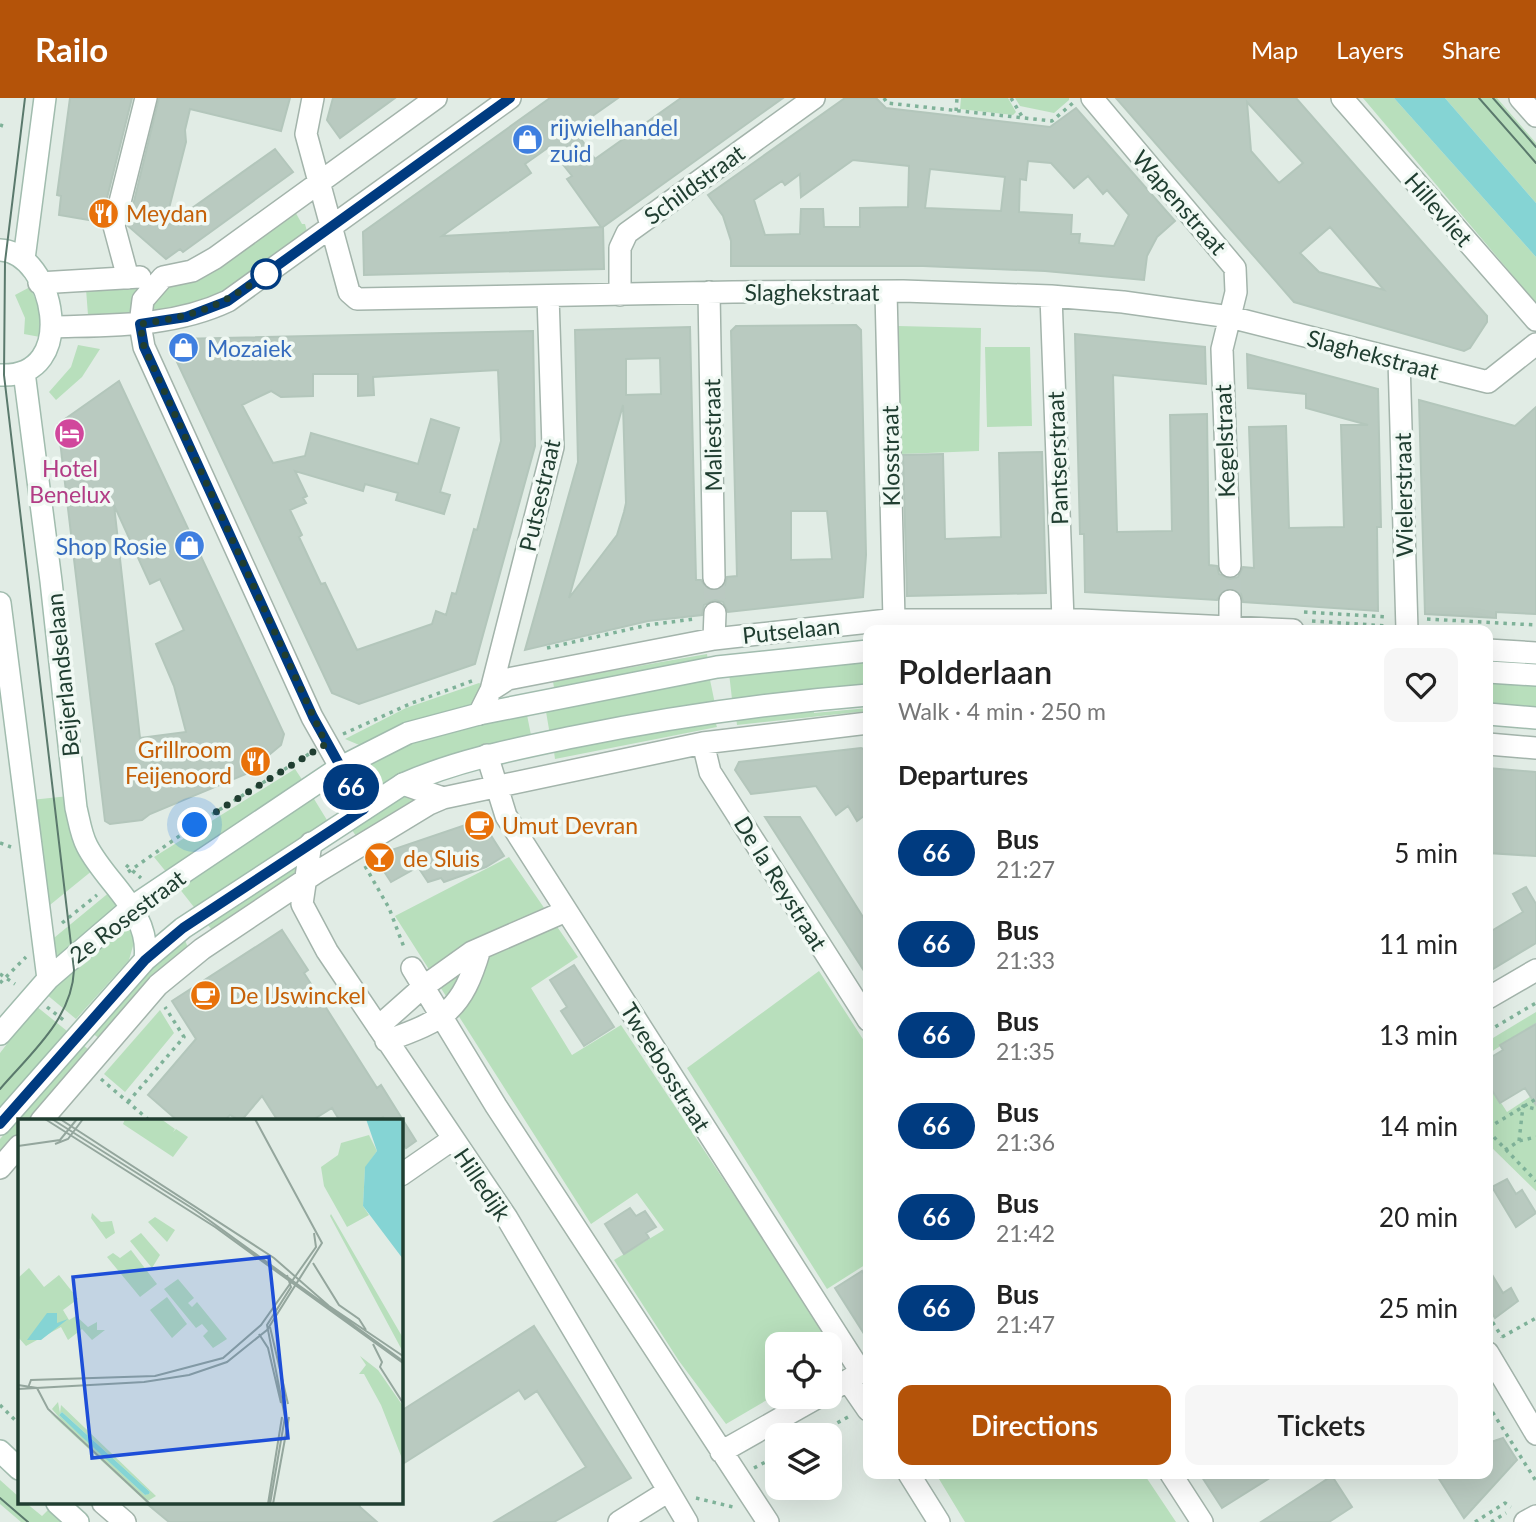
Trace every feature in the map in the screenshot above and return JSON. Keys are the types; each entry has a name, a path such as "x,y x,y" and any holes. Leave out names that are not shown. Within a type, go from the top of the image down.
{"street":[{"path":"24,259 45,98"},
{"path":"128,278 114,226 146,98"},
{"path":"313,98 306,134 330,229"},
{"path":"39,283 163,277 192,271 215,258 436,98"},
{"path":"52,327 140,324 186,317 228,301 510,98"},
{"name":"Schildstraat","path":"620,295 620,248 627,233 814,98"},
{"name":"Wapenstraat","path":"1092,98 1234,265 1237,285 1230,317"},
{"name":"Hillevliet","path":"1342,98 1536,320"},
{"path":"1520,98 1536,116"},
{"name":"Slaghekstraat","path":"330,229 349,292 357,299 709,292 1051,296 1124,302 1230,317 1488,382 1536,344"},
{"path":"0,250 11,251 24,259 50,305 52,327 44,353 34,366 24,372 0,375"},
{"path":"163,277 143,300 140,324 144,347 326,744 364,809 403,783 436,769 487,755 666,718 800,699 863,695"},
{"name":"Maliestraat","path":"709,292 714,578"},
{"name":"Klosstraat","path":"886,292 894,615"},
{"name":"Putsestraat","path":"493,680 553,447 548,296"},
{"name":"Pantserstraat","path":"1051,296 1063,620"},
{"name":"Kegelstraat","path":"1230,317 1222,349 1230,566"},
{"name":"Wielerstraat","path":"1399,360 1410,624"},
{"name":"Beijerlandselaan","path":"24,372 76,808 85,843 132,907 145,933 145,960"},
{"path":"1230,601 1230,625"},
{"path":"0,603 48,979"},
{"path":"714,639 715,613"},
{"name":"Putselaan","path":"493,680 714,639 894,615 1202,625"},
{"path":"1493,650 1536,653"},
{"name":"Putselaan","path":"340,768 408,733 479,714 718,667 863,652"},
{"path":"1493,672 1536,675"},
{"path":"479,714 493,680"},
{"path":"1493,714 1536,718"},
{"path":"43,1119 154,989 202,949 355,848 443,799 495,785 703,743 863,724"},
{"name":"De la Reystraat","path":"703,743 710,772 863,1012"},
{"path":"1493,744 1536,748"},
{"name":"Tweebosstraat","path":"487,755 506,816 852,1378 862,1411"},
{"name":"2e Rosestraat","path":"0,1034 48,979 132,907 340,768"},
{"path":"403,783 443,799"},
{"name":"2e Rosestraat","path":"0,1124 145,960 183,928 364,809"},
{"name":"Hilledijk","path":"311,843 302,904 327,951 507,1218 687,1522"},
{"path":"382,1034 423,987 480,948 566,911"},
{"path":"382,1034 442,1017 468,986 480,948"},
{"path":"412,968 721,1452 767,1519"},
{"path":"1493,995 1536,970"},
{"path":"402,1174 453,1139"},
{"path":"0,1168 18,1147"},
{"path":"1493,1351 1536,1434"},
{"path":"721,1452 797,1409"},
{"path":"912,1479 939,1522"},
{"path":"1174,1479 1202,1522"},
{"path":"619,1522 667,1492"},
{"path":"58,1504 78,1522"},
{"path":"104,1504 125,1522"},
{"path":"1520,1515 1536,1516"}],"path":[{"path":"884,98 887,103"},
{"path":"887,103 890,98"},
{"path":"956,111 957,98"},
{"path":"1011,98 1023,118"},
{"path":"887,103 1052,121 1078,98"},
{"path":"1410,624 1536,625"},
{"path":"326,744 365,722 493,680"},
{"name":"2e Rosestraat","path":"0,983 43,941 112,883 195,825 326,744"},
{"path":"0,974 34,995 79,1033"},
{"path":"128,1102 184,1037 154,989"},
{"path":"1493,1028 1536,1003"},
{"path":"86,1066 148,1119"},
{"path":"1493,1127 1536,1100"},
{"path":"1523,1107 1536,1109"},
{"path":"1519,1141 1523,1107"},
{"path":"1493,1136 1536,1181"},
{"path":"1505,1150 1519,1141 1536,1137"},
{"path":"1493,1346 1536,1318"},
{"path":"0,1405 18,1423"},
{"path":"838,1423 862,1411"},
{"path":"1493,1413 1536,1481"},
{"path":"667,1492 767,1519"},
{"path":"1475,1522 1505,1503 1520,1515"},
{"path":"1491,1522 1520,1515"}],"green space":[{"path":"961,98 1008,98 1016,112 1013,115 960,109"},
{"path":"1015,98 1069,100 1054,113 1020,106"},
{"path":"1363,98 1394,98 1536,257 1536,303"},
{"path":"1445,98 1497,98 1536,143 1536,203"},
{"path":"293,208 302,224 305,224 308,235 233,289 187,310 145,313 160,291"},
{"path":"144,286 129,314 88,315 86,289"},
{"path":"30,287 41,311 40,337 24,334 25,318 15,295"},
{"path":"898,326 981,328 979,451 901,454"},
{"path":"78,345 100,349 82,377 56,400 49,392 71,367"},
{"path":"985,347 1030,347 1032,426 987,427"},
{"path":"707,654 708,661 554,688 553,681"},
{"path":"863,660 863,686 732,699 729,673"},
{"path":"709,675 715,704 550,735 545,706"},
{"path":"1493,679 1536,682 1536,711 1493,708"},
{"path":"479,683 483,685 471,707 364,747 345,739 406,708"},
{"path":"814,708 814,713 863,708 863,712 737,725 736,717"},
{"path":"526,710 532,740 380,790 367,790 356,770 379,752"},
{"path":"715,721 717,727 555,759 554,752"},
{"path":"295,769 305,784 167,873 154,857"},
{"path":"405,791 424,797 358,839 350,827"},
{"path":"311,794 330,825 197,911 175,883"},
{"path":"69,796 93,870 45,909 31,800"},
{"path":"304,856 298,876 214,933 205,921"},
{"path":"509,857 578,957 531,988 572,1055 621,1025 825,1332 765,1332 765,1401 726,1424 679,1361 614,1260 664,1230 637,1193 591,1224 395,916"},
{"path":"111,891 122,905 54,967 49,942"},
{"path":"129,916 135,939 129,960 76,1019 46,994"},
{"path":"184,938 189,950 101,1040 91,1032 139,979"},
{"path":"819,971 863,1039 863,1266 827,1289 687,1068"},
{"path":"36,1006 67,1031 0,1109 0,1053"},
{"path":"160,1010 174,1033 125,1092 104,1074"},
{"path":"1536,1012 1536,1023 1493,1051 1493,1038"},
{"path":"82,1044 91,1052 33,1119 18,1119 18,1136 0,1158 0,1139"},
{"path":"1493,1091 1507,1112 1536,1093 1536,1191 1493,1149"},
{"path":"939,1479 1147,1479 1176,1522 965,1522"},
{"path":"0,1480 18,1496 18,1504 27,1504 42,1516 49,1509 64,1522 21,1522 0,1504"}],"water":[{"path":"1394,98 1445,98 1536,203 1536,257"}],"building":[{"path":"70,98 132,98 101,222 59,215 61,196 57,195"},
{"path":"159,98 290,98 281,131 190,109 185,130 186,142 164,228 275,149 293,172 183,252 180,249 166,259 128,226"},
{"path":"333,98 395,98 340,138 327,120"},
{"path":"550,98 618,98 574,129 595,159 681,98 783,98 603,227 604,269 364,275 363,232","holes":["549,147 572,176 567,179 601,227 442,236 531,173 525,164"]},
{"path":"845,98 876,98 886,108 1050,127 1076,108 1175,221 1157,237 1147,256 1144,280 1045,271 923,266 731,266 731,241 723,216 708,195","holes":["853,160 909,166 908,207 860,208 860,227 824,227 823,209 801,209 800,234 765,235 754,200 782,181 785,185 800,174 801,197","1028,161 1051,163 1074,188 1088,176 1103,194 1107,190 1129,215 1114,246 1079,243 1080,234 1071,234 1072,215 1019,212 1020,179 1026,180","930,169 1005,177 1001,211 925,208"]},
{"path":"1116,98 1296,98 1487,316 1487,322 1470,348 1464,351 1294,302","holes":["1247,102 1303,163 1279,183 1251,151","1330,227 1384,290 1319,272 1300,253"]},
{"path":"856,325 861,330 866,555 863,597 728,612 723,602 715,600 704,605 702,615 648,621 525,650 578,462 575,330 690,327 696,580 701,580 707,589 715,591 725,585 727,577 737,576 731,331 736,326","holes":["660,358 661,394 626,395 626,359","623,405 624,512 617,535 569,598","791,511 827,511 832,559 791,560"]},
{"path":"533,331 535,446 475,664 359,704 332,693 171,349 177,339","holes":["498,370 501,441 477,530 474,529 456,594 452,593 446,615 436,611 432,624 357,650 325,583 321,584 299,537 302,535 290,510 306,503 303,498 307,496 295,471 363,491 365,484 398,493 396,500 444,514 450,495 440,492 459,428 431,419 418,464 311,433 305,456 273,463 242,405 271,391 281,397 313,396 313,374 358,374 358,396 374,395 373,377"]},
{"path":"1075,334 1205,347 1206,384 1113,375 1117,532 1172,531 1170,415 1207,414 1209,565 1217,566 1219,574 1230,579 1238,577 1243,567 1254,568 1249,427 1286,426 1289,528 1344,527 1341,425 1368,425 1306,408 1306,394 1248,388 1247,354 1378,389 1381,527 1377,527 1378,611 1243,602 1241,594 1231,588 1223,590 1217,600 1085,592 1084,534 1080,534"},
{"path":"119,381 284,734 281,745 246,774 150,814 142,820 110,824 105,821 58,424","holes":["114,505 150,584 160,579 184,630 156,644 174,686 186,732 140,738"]},
{"path":"1419,400 1515,426 1536,407 1536,614 1496,612 1496,618 1425,614"},
{"path":"1042,452 1046,593 907,596 903,455 943,454 945,539 1001,537 999,453"},
{"path":"863,749 863,817 857,821 848,806 836,815 816,786 751,794 735,770 739,762"},
{"path":"1493,768 1536,772 1536,856 1493,853"},
{"path":"765,817 800,817 811,834 863,917 863,969"},
{"path":"477,821 483,823 504,856 486,867 444,882 441,878 428,882 418,867 391,882 374,856"},
{"path":"1526,887 1536,904 1536,943 1493,969 1493,930 1523,912 1513,894"},
{"path":"282,930 308,970 304,973 377,1088 381,1085 416,1141 406,1148 402,1142 402,1119 339,1119 332,1108 314,1119 277,1119 262,1096 243,1119 230,1115 226,1119 176,1119 148,1095 196,1039 172,1001"},
{"path":"574,965 614,1027 584,1046 561,1011 567,1007 550,980"},
{"path":"1536,1024 1536,1105 1525,1088 1500,1103 1493,1092 1493,1056 1503,1050 1500,1045"},
{"path":"1507,1179 1516,1194 1522,1190 1536,1213 1516,1227 1493,1186"},
{"path":"630,1208 636,1216 645,1211 656,1227 646,1233 649,1238 624,1254 605,1224"},
{"path":"862,1271 863,1332 835,1288"},
{"path":"1493,1276 1503,1293 1511,1288 1518,1301 1495,1318"},
{"path":"534,1326 631,1478 554,1522 494,1522 586,1467 537,1391 525,1399 519,1390 402,1464 402,1410"},
{"path":"1503,1438 1517,1460 1464,1518 1439,1479 1493,1479 1493,1441"},
{"path":"1203,1479 1268,1479 1222,1508"},
{"path":"1327,1479 1334,1479 1352,1507 1329,1522 1261,1522"},
{"path":"147,1504 359,1504 377,1522 169,1522"}],"tunnel":[{"path":"1230,566 1230,601"},
{"path":"714,578 715,613"}],"tram line":[{"path":"0,1089 58,1020 66,1004 74,970 4,375 5,262 25,98"},
{"path":"1479,98 1536,163"},
{"path":"1493,98 1536,147"},
{"path":"0,1498 28,1522"}],"bus line":[{"name":"66","path":"0,1124 145,960 183,928 364,809 313,717 144,347 140,324 186,317 228,301 510,98"}],"place":[{"name":"rijwielhandel zuid","path":"527,140"},
{"name":"Meydan","path":"103,213"},
{"name":"Mozaiek","path":"184,348"},
{"name":"Hotel Benelux","path":"70,434"},
{"name":"Shop Rosie","path":"190,546"},
{"name":"Grillroom Feijenoord","path":"255,762"},
{"name":"Umut Devran","path":"479,825"},
{"name":"de Sluis","path":"380,858"},
{"name":"De IJswinckel","path":"206,995"}],"route":[{"path":"195,825 326,744 144,347 140,324 186,317 213,308 228,301 269,272 266,274"}]}
